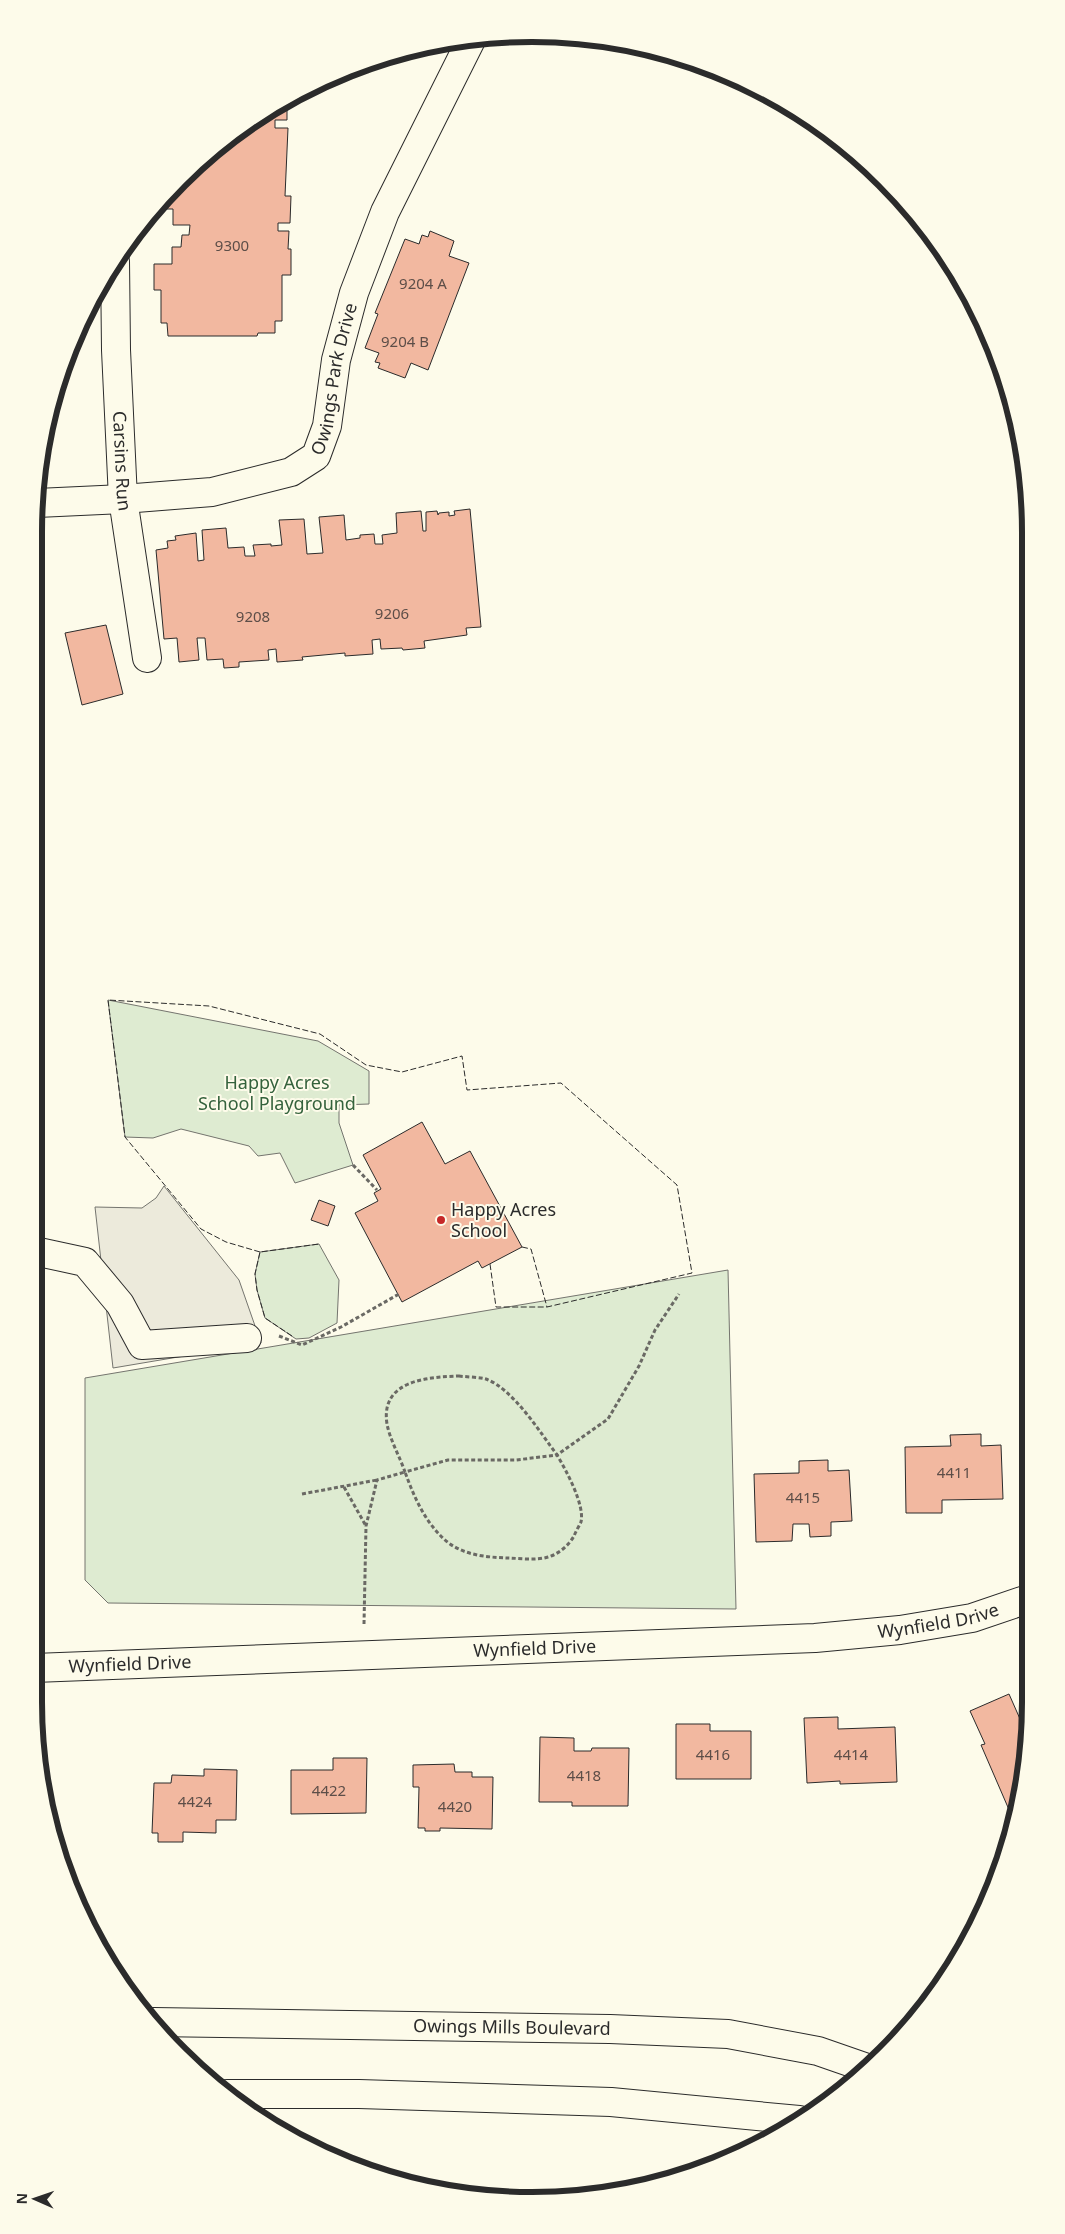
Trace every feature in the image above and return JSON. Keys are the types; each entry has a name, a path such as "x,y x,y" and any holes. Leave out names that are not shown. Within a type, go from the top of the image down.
{"street":[{"name":"Owings Park Drive","path":"44,503 212,492 291,472 316,456 327,426 336,360 354,293 385,212 467,47"},
{"name":"Carsins Run","path":"115,276 116,350 123,499 147,658"},
{"path":"42,1253 86,1262 120,1304 142,1345 247,1338"},
{"name":"Wynfield Drive","path":"42,1668 815,1638 900,1630 972,1618 1022,1601"},
{"name":"Owings Mills Boulevard","path":"162,2022 610,2029 728,2034 818,2051 861,2066"},
{"path":"239,2094 359,2094 610,2102 789,2119"}],"path":[{"path":"353,1165 377,1190"},
{"path":"247,1338 262,1329 302,1345 341,1327 398,1294"},
{"path":"302,1494 377,1480 448,1460 516,1460 557,1455 608,1419 639,1366 655,1330 679,1294"},
{"path":"459,1376 486,1379 502,1389 520,1407 557,1455 571,1481 579,1505 581,1521 571,1541 562,1550 548,1557 531,1559 484,1557 459,1549 446,1540 434,1528 417,1503 387,1426 386,1411 391,1397 407,1383 430,1377 459,1376"},
{"path":"364,1655 366,1526 377,1480"},
{"path":"344,1487 366,1526"}],"green space":[{"name":"Happy Acres School Playground","path":"108,1000 318,1041 369,1071 369,1104 339,1105 339,1123 353,1165 295,1183 280,1153 258,1156 249,1146 181,1129 153,1138 125,1137"},
{"path":"319,1244 339,1280 337,1323 309,1338 296,1339 265,1318 257,1290 255,1274 260,1252"},
{"path":"728,1270 736,1609 108,1603 85,1580 85,1378"}],"shaded area":[{"path":"164,1186 239,1280 261,1343 113,1368 95,1207 142,1208 156,1198"}],"building":[{"path":"287,109 287,120 275,120 275,128 288,128 285,196 291,196 290,223 278,223 278,231 289,231 288,249 291,249 291,275 282,275 282,321 275,321 275,333 258,333 257,336 168,336 167,323 161,323 161,290 154,290 154,264 172,264 172,247 181,247 182,235 189,235 190,225 173,225 173,209 164,209 209,164 260,125"},
{"path":"430,231 454,241 449,256 469,263 428,370 411,363 405,378 378,368 380,363 375,362 379,353 365,348 378,314 375,313 405,239 419,244 422,235 428,237"},
{"path":"470,509 481,627 466,628 467,635 424,641 425,648 403,650 402,648 381,649 380,639 372,640 373,654 345,656 345,653 302,657 303,660 277,662 276,649 268,650 269,660 239,662 239,667 224,668 223,659 207,660 205,638 197,638 199,660 179,662 177,638 164,639 156,550 168,548 167,541 176,540 175,536 196,533 198,561 204,560 202,530 226,528 228,548 244,547 245,556 255,556 253,545 282,545 279,520 304,519 307,554 323,553 319,517 344,515 346,540 360,538 360,535 374,534 375,544 383,544 382,535 397,533 396,513 421,511 423,531 426,531 426,512 437,511 438,515 439,513 449,512 449,516 455,515 454,511"},
{"path":"106,625 123,694 82,705 65,633"},
{"path":"422,1122 445,1164 470,1151 522,1247 482,1268 478,1261 402,1302 355,1213 378,1201 374,1193 381,1189 363,1155"},
{"path":"319,1200 335,1206 328,1226 311,1220"},
{"path":"981,1434 981,1446 1001,1445 1003,1499 942,1500 942,1513 906,1513 905,1447 951,1446 950,1435"},
{"path":"828,1460 828,1471 849,1470 852,1521 831,1522 831,1536 810,1537 809,1524 793,1524 792,1541 756,1542 754,1474 799,1473 799,1461"},
{"path":"1009,1694 1021,1722 1018,1765 1010,1811 981,1745 985,1744 970,1711"},
{"path":"838,1717 838,1729 895,1727 897,1782 840,1784 840,1781 807,1783 804,1718"},
{"path":"676,1724 710,1724 710,1731 751,1731 751,1779 676,1779"},
{"path":"540,1737 574,1738 574,1751 591,1751 592,1748 629,1748 628,1806 572,1806 572,1802 539,1802"},
{"path":"333,1758 367,1758 366,1813 291,1814 291,1770 333,1770"},
{"path":"454,1764 455,1772 472,1772 472,1777 493,1777 492,1829 440,1828 440,1831 425,1831 425,1828 418,1828 419,1787 413,1787 413,1765"},
{"path":"204,1769 237,1770 236,1820 216,1820 216,1833 183,1832 183,1842 158,1842 158,1833 152,1833 154,1783 171,1783 172,1775 204,1776"}],"fence":[{"path":"260,1252 226,1242 201,1229 125,1137 108,1000 209,1006 320,1034 366,1065 402,1072 462,1056 467,1090 561,1083 677,1185 692,1273 547,1307 496,1307 490,1264"},
{"path":"292,1336 265,1318 257,1290 255,1274 260,1252 319,1244"},
{"path":"522,1247 531,1249 547,1307"}],"place":[{"name":"Happy Acres School","path":"441,1220"}]}
